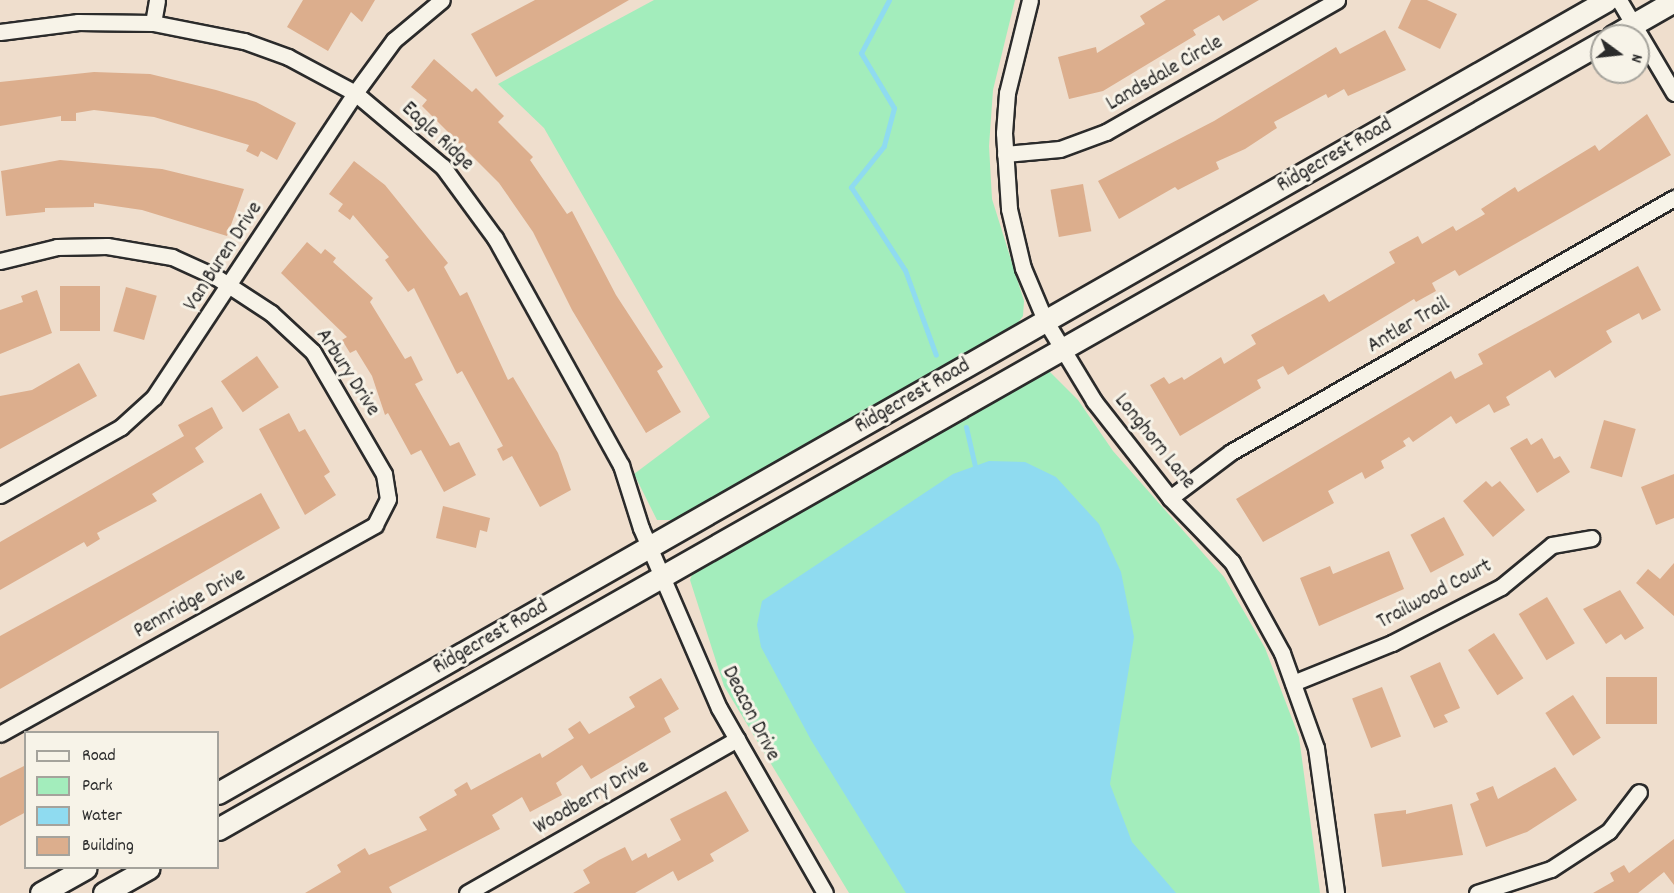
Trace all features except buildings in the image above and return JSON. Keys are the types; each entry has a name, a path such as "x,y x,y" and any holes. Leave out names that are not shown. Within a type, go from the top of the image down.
{"main road":[{"name":"Ridgecrest Road","path":"219,792 1607,0"},
{"path":"1633,24 1674,1"},
{"name":"Ridgecrest Road","path":"219,828 1060,348 1590,49"},
{"path":"42,893 83,869"},
{"path":"104,893 146,869"}],"street":[{"path":"153,23 157,0"},
{"name":"Van Buren Drive","path":"0,495 114,431 143,408 230,286 355,93 394,40 442,0"},
{"name":"Longhorn Lane","path":"1030,0 1007,93 1005,154 1017,249 1045,320 1094,401 1170,498 1232,562 1282,653 1316,748 1336,893"},
{"name":"Landsdale Circle","path":"1005,154 1060,149 1106,132 1336,0"},
{"path":"1619,0 1633,24"},
{"name":"Eagle Ridge","path":"0,32 78,22 153,23 244,41 288,57 355,93 417,143 470,198 621,465 649,548"},
{"path":"1650,53 1674,93"},
{"name":"Antler Trail","path":"1170,498 1231,452 1674,198"},
{"name":"Arbury Drive","path":"0,261 57,247 107,246 172,257 230,286 294,330 313,352 384,474 388,499"},
{"name":"Pennridge Drive","path":"0,734 375,525 388,499"},
{"name":"Trailwood Court","path":"1293,683 1392,643 1501,587 1552,545 1591,538"},
{"name":"Deacon Drive","path":"649,548 664,575 719,708 825,893"},
{"name":"Woodberry Drive","path":"467,893 737,740"},
{"path":"1477,893 1551,869 1609,831 1639,792"}],"green space":[{"path":"654,0 1015,0 993,90 989,146 992,199 1024,301 1023,316 1014,328 679,520 657,520 634,474 710,417 544,128 498,84"},
{"path":"1048,370 1078,400 1113,451 1224,577 1265,648 1299,737 1320,893 849,893 724,686 690,580 694,569 1036,371"}],"water":[{"path":"989,461 1025,462 1056,477 1099,524 1121,572 1134,637 1110,784 1132,842 1176,893 906,893 811,740 761,647 757,625 762,601 953,474"}],"waterway":[{"path":"889,0 861,53 894,108 884,146 851,187 905,270 936,355"},
{"path":"966,427 975,466"}]}
